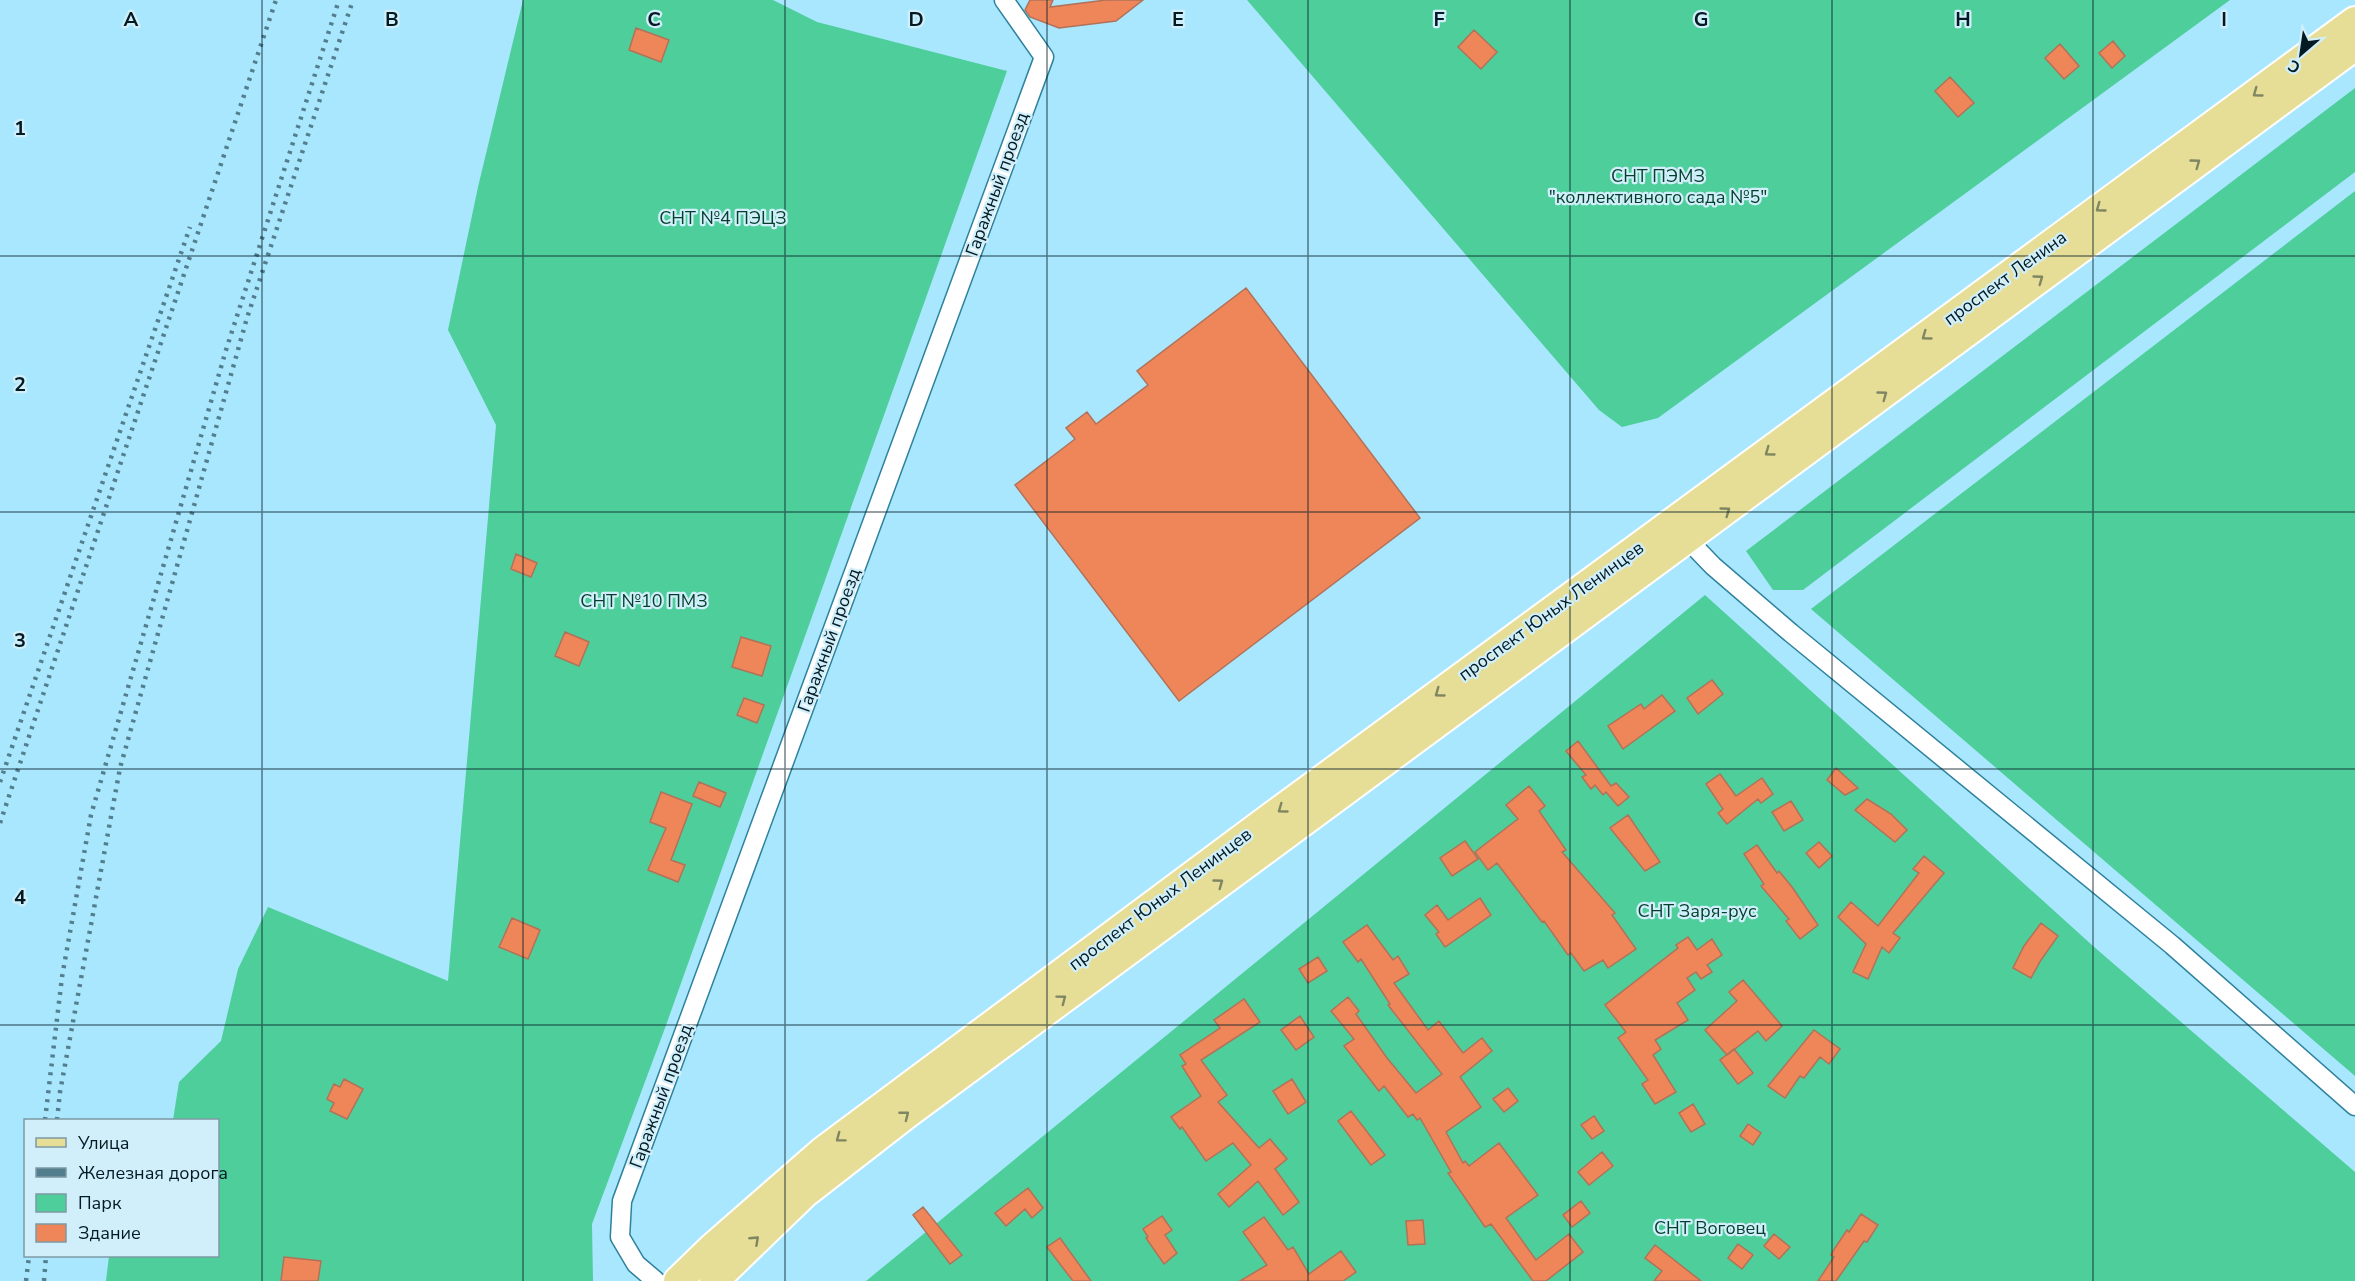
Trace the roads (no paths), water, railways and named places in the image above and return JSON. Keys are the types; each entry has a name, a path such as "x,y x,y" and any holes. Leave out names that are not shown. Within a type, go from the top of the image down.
{"main road":[{"name":"проспект Ленина","path":"1659,546 2355,21"},
{"name":"проспект Ленина","path":"1659,546 1687,539 2355,46"},
{"name":"проспект Юных Ленинцев","path":"678,1281 712,1248 823,1151 1259,826 1659,546"},
{"name":"проспект Юных Ленинцев","path":"714,1281 805,1193 1659,546"}],"street":[{"name":"Гаражный проезд","path":"656,1281 636,1264 620,1237 622,1201 1044,57 1004,0"},
{"path":"1687,539 1713,566 1791,633 2172,945 2355,1106"}],"railway":[{"path":"0,823 276,0"},
{"path":"45,1119 62,977 91,815 226,350 339,0"},
{"path":"57,1119 60,1092 120,768 247,318 353,0"},
{"path":"0,782 190,227"},
{"path":"26,1281 29,1257"},
{"path":"44,1281 46,1257"}],"park label":[{"name":"СНТ ПЭМЗ \"коллективного сада №5\"","path":"1658,186"},
{"name":"СНТ №4 ПЭЦЗ","path":"723,218"},
{"name":"СНТ №10 ПМЗ","path":"644,601"},
{"name":"СНТ Заря-рус","path":"1697,911"},
{"name":"СНТ Воговец","path":"1710,1228"}]}
